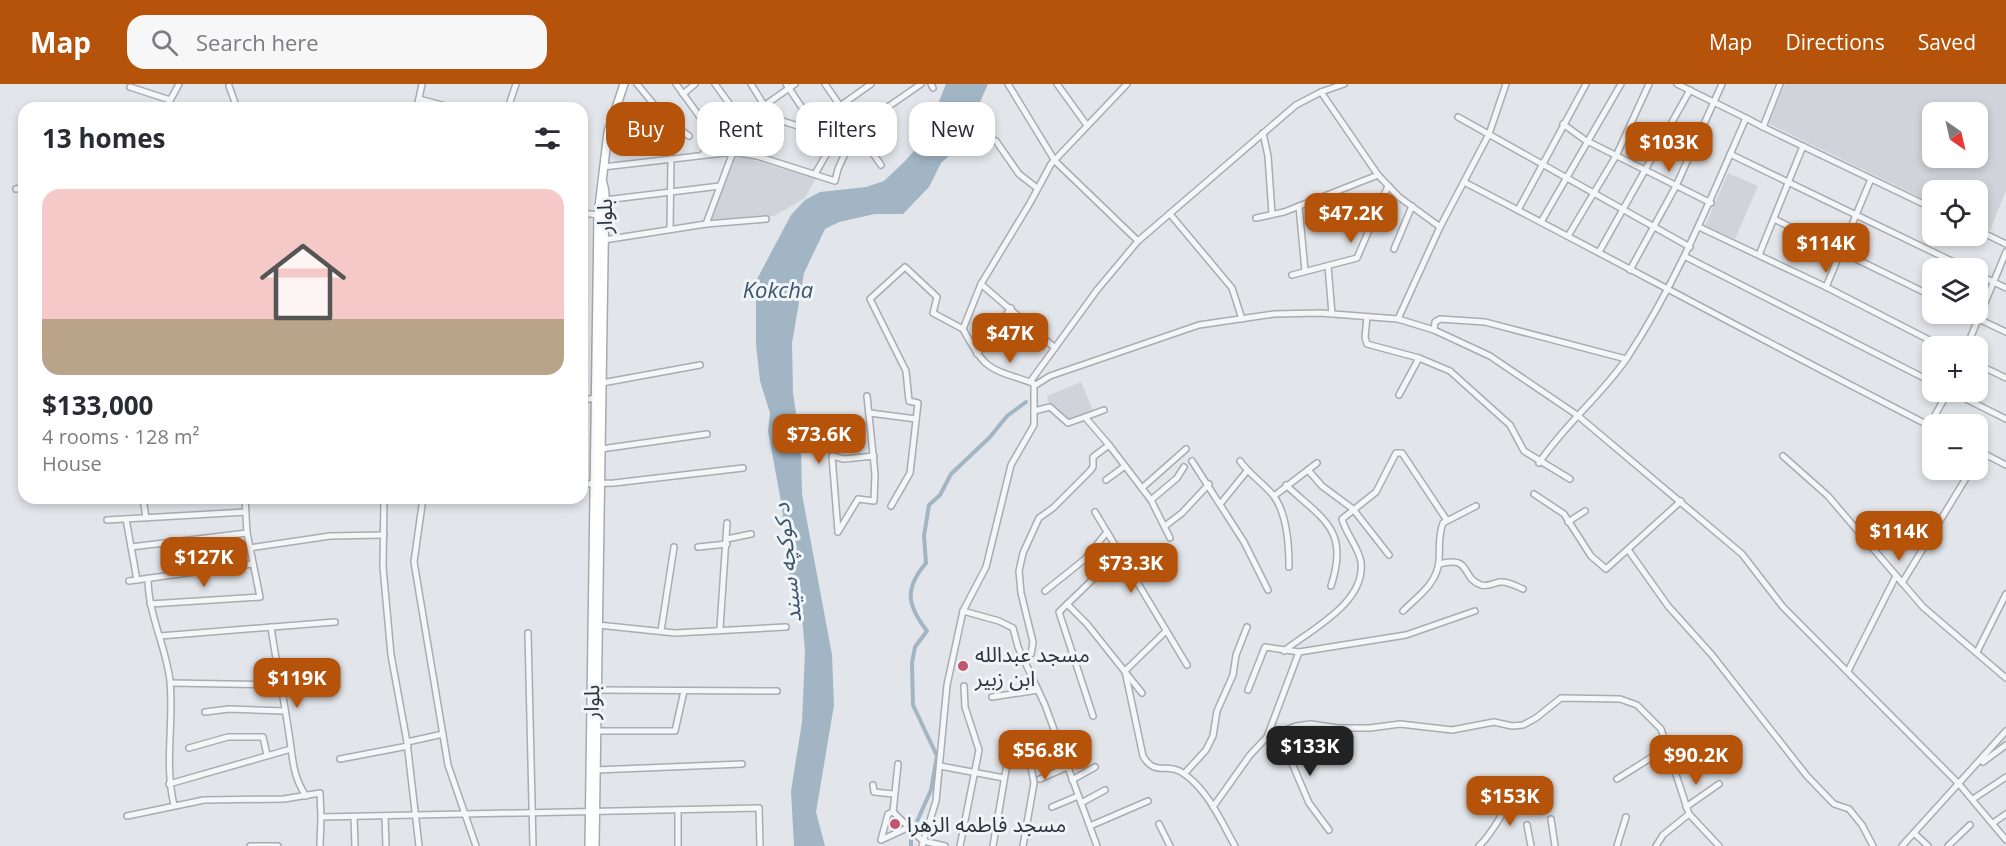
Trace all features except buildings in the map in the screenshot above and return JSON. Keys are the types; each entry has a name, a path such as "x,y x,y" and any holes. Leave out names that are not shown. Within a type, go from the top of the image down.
{"main road":[{"path":"618,102 624,84"},
{"path":"602,181 606,146"},
{"name":"بلوار","path":"596,846 593,812 597,583 596,398 601,253 604,240 605,200 602,181"},
{"name":"بلوار","path":"597,484 601,448 602,383 601,253 598,215 602,181"},
{"name":"بلوار","path":"589,846 596,770 597,583"}],"street":[{"path":"130,87 170,100 179,84"},
{"path":"418,102 422,84"},
{"path":"510,102 516,84"},
{"path":"637,84 666,119 689,136"},
{"path":"676,84 697,113"},
{"path":"683,94 694,84"},
{"path":"715,84 728,102"},
{"path":"751,84 762,102"},
{"path":"768,102 787,86 795,84"},
{"path":"825,84 837,102"},
{"path":"846,102 871,84"},
{"path":"895,102 921,84"},
{"path":"1008,84 1055,160 1138,241"},
{"path":"1057,84 1086,124"},
{"path":"1116,84 1121,90"},
{"path":"963,329 981,284 1055,160 1086,124 1127,84"},
{"path":"1030,381 1097,290 1138,241 1296,105 1325,88 1344,84"},
{"path":"1398,319 1440,227 1489,134 1506,84"},
{"path":"1518,210 1586,84"},
{"path":"1541,222 1621,84"},
{"path":"1568,236 1616,156 1649,84"},
{"path":"1677,84 1922,203"},
{"path":"1630,270 1676,186 1722,84"},
{"path":"1763,127 1780,84"},
{"path":"229,86 235,102"},
{"path":"784,121 804,128 809,118 787,86"},
{"path":"1325,88 1378,175 1388,186 1440,227"},
{"path":"1599,252 1690,90"},
{"path":"419,99 430,102"},
{"path":"1458,117 1690,247"},
{"path":"1539,463 1553,441 1626,359 1686,257 1746,118"},
{"path":"1563,124 1589,142 1711,203"},
{"path":"1263,133 1268,156 1272,214"},
{"path":"996,141 1019,174 1037,188"},
{"path":"1759,255 1803,146"},
{"path":"1730,154 1946,258"},
{"path":"603,167 697,155"},
{"path":"706,224 731,156"},
{"path":"757,156 835,181 844,156"},
{"path":"815,174 825,156"},
{"path":"875,156 881,165"},
{"path":"670,230 671,159"},
{"path":"1256,218 1299,206 1378,175"},
{"path":"1826,286 1871,179"},
{"path":"1464,182 1599,252 1666,291 1922,422"},
{"path":"605,200 720,186"},
{"path":"1292,275 1357,258 1388,186"},
{"path":"1299,206 1305,271"},
{"path":"1394,249 1412,206"},
{"path":"588,214 598,215"},
{"path":"1170,214 1232,288 1242,319"},
{"path":"604,240 706,224 766,219"},
{"path":"1774,219 1922,291"},
{"path":"1699,227 1826,286 1922,336"},
{"path":"1988,235 2006,244"},
{"path":"1988,296 2006,252"},
{"path":"1686,257 1922,377"},
{"path":"1328,266 1332,314"},
{"path":"891,506 910,474 918,403 909,401 906,371 870,299 905,267 937,297 932,312 963,329 976,354 995,372 1037,384"},
{"path":"1988,279 2006,288"},
{"path":"981,284 1055,348"},
{"path":"976,354 1011,308"},
{"path":"923,844 936,801 949,671 963,611 986,567 1011,465 1034,425 1033,392 1037,384 1050,376 1199,325 1274,314 1332,314 1398,319 1434,330 1490,356 1577,415 1742,554 1783,607 1959,784 2006,840"},
{"path":"1367,317 1365,337 1367,344 1419,358 1450,371 1465,382 1510,425 1524,451 1539,463 1570,479"},
{"path":"1434,330 1435,322 1440,319 1485,322 1626,359"},
{"path":"1988,323 2006,332"},
{"path":"1399,395 1419,358"},
{"path":"602,383 700,365"},
{"path":"1988,369 2006,378"},
{"path":"867,396 873,456 874,501 858,500 838,532 832,456 844,459 873,456"},
{"path":"588,399 596,398"},
{"path":"1971,402 2006,419"},
{"path":"1034,411 1050,408 1068,423 1104,410"},
{"path":"870,413 916,419"},
{"path":"1085,417 1151,500 1170,538"},
{"path":"601,448 707,434"},
{"path":"1022,657 1031,654 1033,642 1021,593 1019,571 1023,553 1039,518 1053,508 1090,471 1093,467 1093,457 1109,445"},
{"path":"1142,489 1186,449"},
{"path":"1284,651 1343,608 1353,593 1361,560 1342,519 1376,492 1399,451 1446,519"},
{"path":"1783,456 1828,496 1923,607 2006,678"},
{"path":"1988,456 2006,465"},
{"path":"1192,461 1221,504 1268,590"},
{"path":"1240,461 1247,471 1274,496 1283,518 1289,567"},
{"path":"1274,496 1286,484 1317,463"},
{"path":"1106,480 1125,466"},
{"path":"1151,500 1177,478 1184,467"},
{"path":"588,484 743,468"},
{"path":"1308,470 1322,486 1353,509 1389,555"},
{"path":"1221,504 1247,471"},
{"path":"1902,583 1965,480"},
{"path":"1165,526 1182,513 1209,484"},
{"path":"1286,484 1331,525 1339,563 1331,586"},
{"path":"1534,495 1564,514 1603,568 1608,568 1629,551 1681,501"},
{"path":"144,504 146,518"},
{"path":"150,604 260,597 249,548 245,504"},
{"path":"384,504 383,567 391,655 407,744 419,846"},
{"path":"422,504 414,562 448,765 476,846"},
{"path":"1403,611 1432,582 1439,564 1439,534 1446,519 1476,506"},
{"path":"1568,522 1585,510"},
{"path":"107,520 246,512"},
{"path":"1095,512 1187,665"},
{"path":"126,519 137,580"},
{"path":"720,628 727,523"},
{"path":"1045,591 1085,559 1107,532"},
{"path":"131,548 247,533"},
{"path":"698,547 751,534"},
{"path":"249,548 330,537 384,536"},
{"path":"661,631 674,547"},
{"path":"1629,551 1668,606 1735,683 1807,776 1834,804 1849,809 1862,825 1873,846"},
{"path":"1093,716 1059,614 1120,552"},
{"path":"1439,564 1453,560 1462,564 1478,584 1486,586 1501,582 1523,589"},
{"path":"129,581 252,564"},
{"path":"1848,671 1896,576"},
{"path":"148,578 153,621 160,636 170,682 172,713 168,740 169,784 174,806"},
{"path":"1977,652 2006,594"},
{"path":"1067,604 1087,624 1142,693"},
{"path":"1248,690 1264,647 1299,652 1406,635 1474,610"},
{"path":"963,611 1010,626 1038,690 1097,846"},
{"path":"160,636 335,622"},
{"path":"598,625 675,633 720,628 786,627"},
{"path":"270,627 294,777 306,796"},
{"path":"1184,774 1202,755 1213,736 1217,711 1233,675 1236,655 1247,627"},
{"path":"1125,671 1166,631"},
{"path":"528,633 533,846"},
{"path":"1268,738 1299,652"},
{"path":"1125,671 1143,756 1148,764 1184,774 1213,807 1235,846"},
{"path":"170,682 281,685"},
{"path":"960,846 980,750 964,707 964,686"},
{"path":"598,690 777,691"},
{"path":"992,697 1038,690"},
{"path":"596,731 675,731 684,692"},
{"path":"1213,807 1250,754 1268,738 1311,724 1359,728 1401,724 1452,730 1494,723 1523,725 1561,698 1620,699 1636,705 1661,729 1689,814 1719,846"},
{"path":"205,712 229,709 285,711"},
{"path":"1902,846 2006,731"},
{"path":"1279,733 1309,803 1329,830"},
{"path":"340,759 443,734"},
{"path":"189,748 228,737 263,737 267,755"},
{"path":"1976,766 2006,745"},
{"path":"993,846 1010,746 1028,751 1034,783 1023,846"},
{"path":"1617,779 1668,747"},
{"path":"169,784 291,749"},
{"path":"596,770 742,764"},
{"path":"898,764 893,794 893,812 923,844 945,846"},
{"path":"940,766 1004,778"},
{"path":"1072,780 1095,766"},
{"path":"1040,779 1066,767"},
{"path":"1973,799 2006,777"},
{"path":"1686,807 1719,784"},
{"path":"873,785 874,792 893,794"},
{"path":"1479,846 1500,820 1507,803 1520,789"},
{"path":"1081,803 1105,790"},
{"path":"127,816 212,800 322,794 320,846"},
{"path":"1052,807 1078,796"},
{"path":"1090,826 1148,801"},
{"path":"321,817 759,808 760,846"},
{"path":"678,810 678,846"},
{"path":"893,812 888,814 881,840 910,831"},
{"path":"1656,846 1663,835 1689,814"},
{"path":"1993,823 2006,814"},
{"path":"385,816 386,846"},
{"path":"354,817 355,846"},
{"path":"1617,846 1626,817"},
{"path":"1551,819 1555,846"},
{"path":"1159,824 1170,846"},
{"path":"1527,825 1531,846"},
{"path":"1948,846 1970,825"},
{"path":"1914,833 1928,846"},
{"path":"250,846 278,846"}],"shaded area":[{"path":"1785,84 2006,84 2006,190 1990,231 1988,230 1988,180 1922,180 1922,198 1769,124"},
{"path":"735,156 816,178 805,198 774,216 709,222"},
{"path":"1728,173 1758,186 1735,239 1705,226"},
{"path":"1081,382 1093,410 1065,421 1050,407 1047,396"}],"water":[{"path":"946,84 988,84 980,102 939,102"},
{"name":"Kokcha","path":"909,156 949,156 941,163 929,187 903,214 875,214 839,222 825,229 804,273 792,343 793,393 801,447 802,494 832,655 834,705 816,812 825,846 794,846 791,791 802,722 805,652 798,600 791,589 782,507 768,431 770,413 760,381 756,344 756,281 791,215 805,200 820,192 866,187 884,181"}],"waterway":[{"path":"911,846 911,835 931,790 937,756 913,705 912,663 915,647 927,631 915,612 911,596 914,580 926,563 924,536 929,505 940,495 951,474 990,437 1007,416 1026,402"}],"place":[{"name":"مسجد عبدالله ابن زبیر","path":"963,666"},
{"name":"مسجد فاطمه الزهرا","path":"895,824"}],"water label":[{"name":"د کوکچه سیند","path":"786,563"}]}
